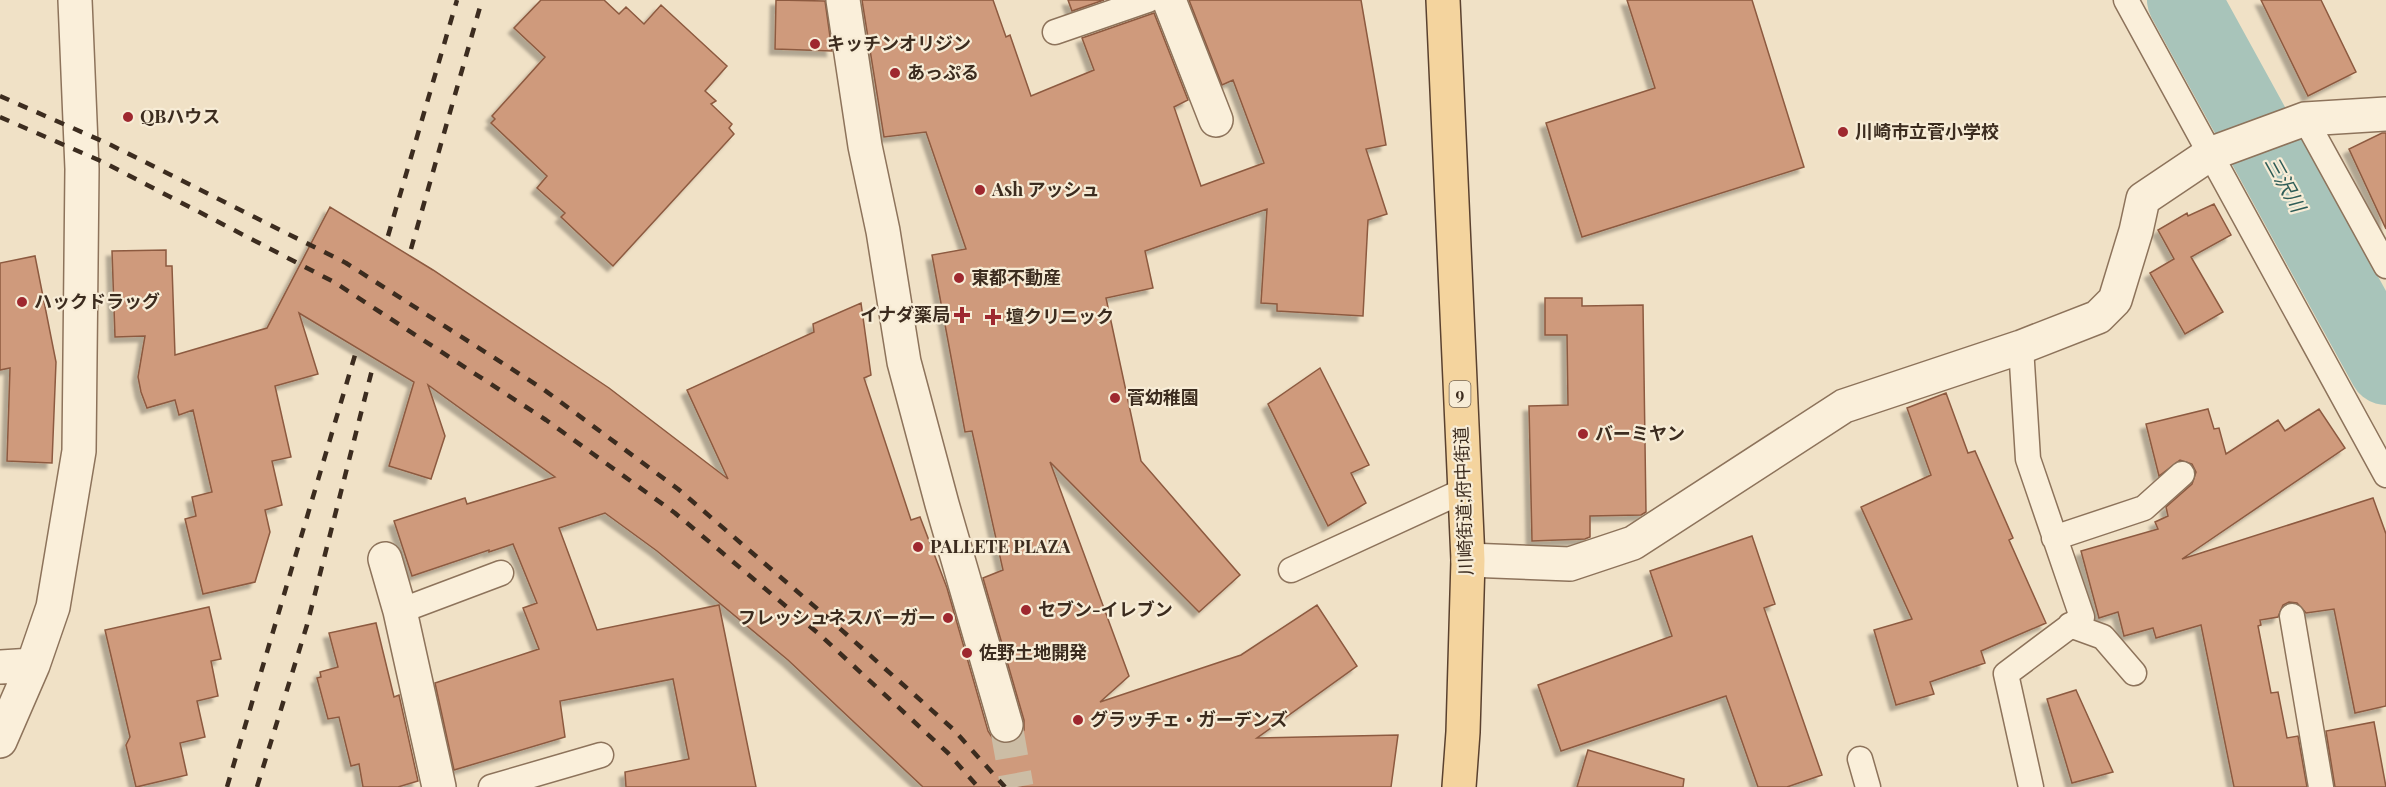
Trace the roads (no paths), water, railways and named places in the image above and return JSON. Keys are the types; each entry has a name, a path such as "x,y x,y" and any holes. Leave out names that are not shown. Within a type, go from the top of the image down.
{"main road":[{"name":"川崎街道;府中街道","path":"1443,0 1468,560 1463,732 1458,787"}],"street":[{"path":"0,741 33,665 53,607 79,451 82,169 75,0"},
{"path":"843,0 865,146 883,231 904,362 942,504 1006,725"},
{"path":"1169,0 1216,120"},
{"path":"1468,560 1570,564 1633,543 1845,406 2021,347 2098,317 2115,300 2143,200 2210,154 2305,119 2386,114"},
{"path":"385,559 400,611 440,787"},
{"path":"0,667 33,665"}],"lane":[{"path":"1055,32 1148,0"},
{"path":"2126,0 2386,476"},
{"path":"2305,119 2386,266"},
{"path":"2021,347 2028,459 2082,617 2006,674 2031,787"},
{"path":"2054,538 2144,508 2182,474"},
{"path":"1291,570 1465,490"},
{"path":"400,611 501,573"},
{"path":"2292,616 2321,787"},
{"path":"2070,625 2103,637 2134,673"},
{"path":"491,787 601,755"},
{"path":"1860,759 1868,787"}],"waterway":[{"name":"三沢川","path":"2184,0 2386,368"}],"tunnel":[{"path":"1006,725 1017,787"}],"railway":[{"path":"388,236 457,0"},
{"path":"411,249 482,0"},
{"path":"0,96 111,145 346,263 543,389 678,489 828,618 953,729 1005,787"},
{"path":"0,117 103,162 334,282 546,420 675,513 819,634 948,753 978,787"},
{"path":"227,787 355,355"},
{"path":"257,787 307,625 373,366"}],"place":[{"name":"キッチンオリジン","path":"815,44"},
{"name":"あっぷる","path":"895,73"},
{"name":"QBハウス","path":"128,117"},
{"name":"川崎市立菅小学校","path":"1843,132"},
{"name":"Ash アッシュ","path":"980,190"},
{"name":"東都不動産","path":"959,278"},
{"name":"ハックドラッグ","path":"22,302"},
{"name":"イナダ薬局","path":"962,315"},
{"name":"壇クリニック","path":"993,317"},
{"name":"菅幼稚園","path":"1115,398"},
{"name":"バーミヤン","path":"1583,434"},
{"name":"PALLETE PLAZA","path":"918,547"},
{"name":"セブン-イレブン","path":"1026,610"},
{"name":"フレッシュネスバーガー","path":"948,618"},
{"name":"佐野土地開発","path":"967,653"},
{"name":"グラッチェ・ガーデンズ","path":"1078,720"}]}
